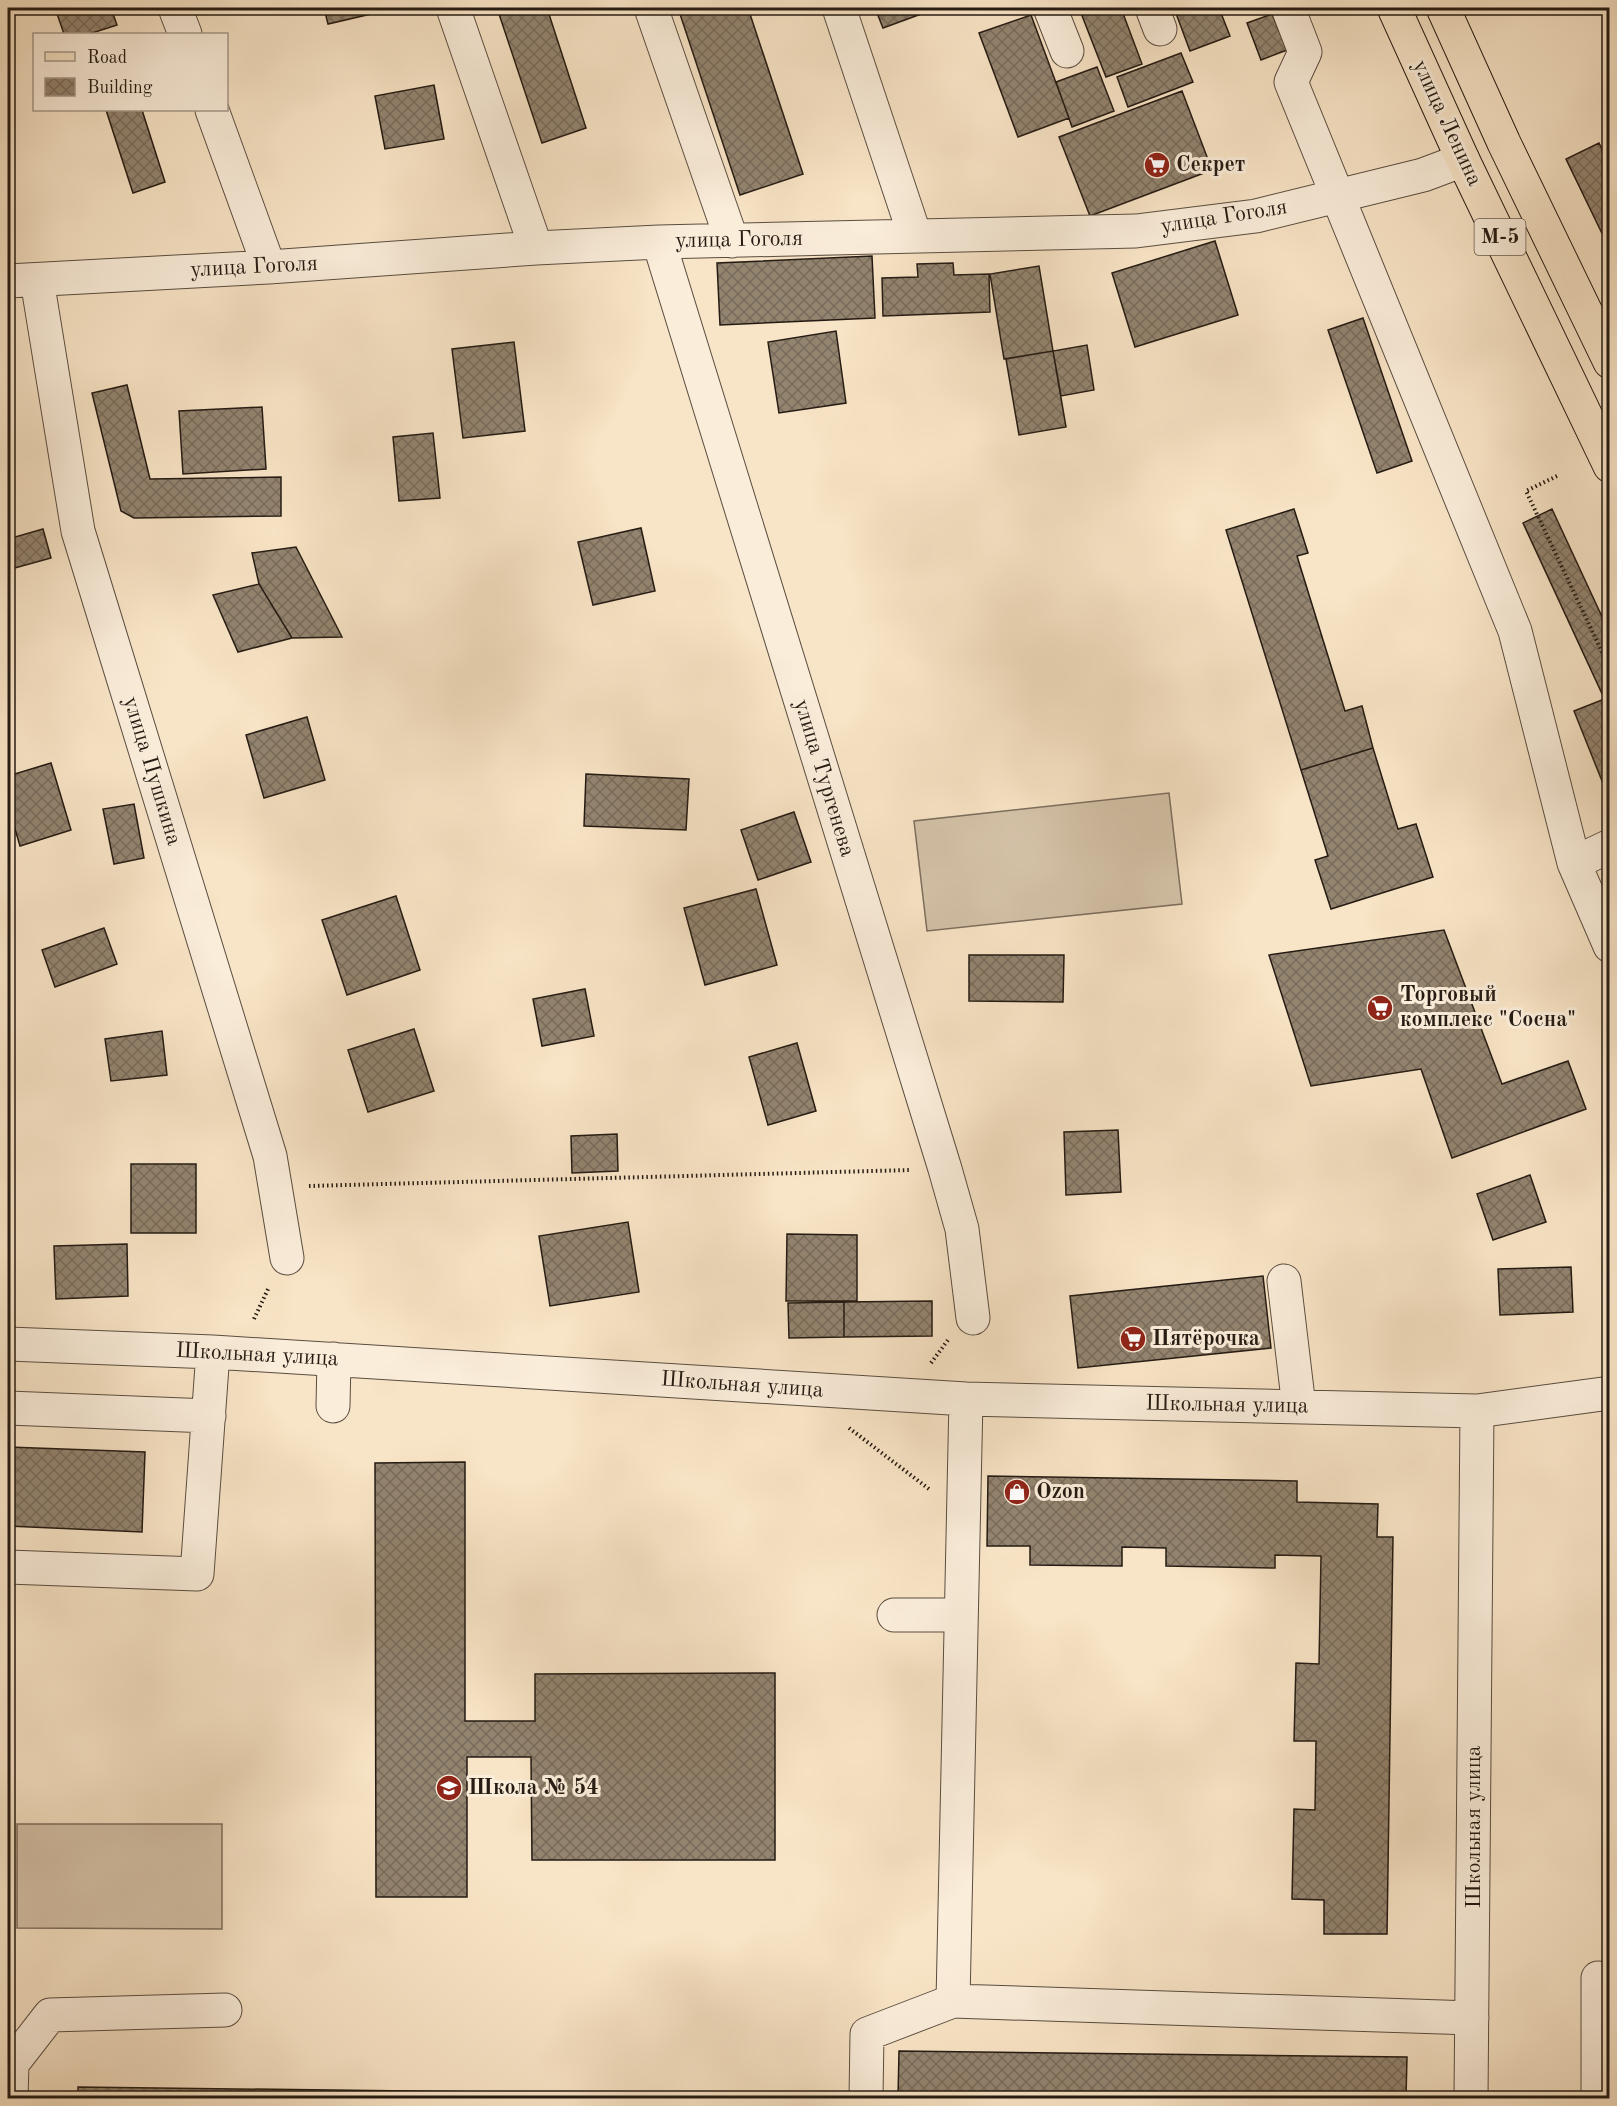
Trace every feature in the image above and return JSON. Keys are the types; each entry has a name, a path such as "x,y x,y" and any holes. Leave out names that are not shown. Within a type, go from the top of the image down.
{"main road":[{"name":"улица Ленина","path":"1394,8 1463,160 1610,466"},
{"name":"улица Ленина","path":"1443,8 1503,143 1610,362"}],"street":[{"path":"175,8 185,33"},
{"path":"453,8 536,248"},
{"path":"651,8 732,241"},
{"path":"838,8 915,236"},
{"path":"1050,8 1066,51"},
{"path":"1288,8 1305,52 1291,82 1515,631 1574,863 1610,946"},
{"path":"212,111 269,267"},
{"name":"улица Гоголя","path":"22,280 659,242 1136,231 1256,216 1423,175 1463,160"},
{"name":"улица Тургенева","path":"659,242 945,1169 962,1228 973,1318"},
{"name":"улица Пушкина","path":"22,280 78,531 270,1156 287,1258"},
{"path":"1574,863 1610,846"},
{"path":"1284,1281 1299,1407"},
{"name":"Школьная улица","path":"8,1344 252,1354 966,1399 1477,1412 1610,1393"},
{"path":"8,1566 197,1574 213,1352"},
{"path":"333,1406 334,1359"},
{"path":"953,2001 966,1399"},
{"path":"8,1408 209,1416"},
{"name":"Школьная улица","path":"1471,2098 1477,1412"},
{"path":"894,1615 961,1616"},
{"path":"1598,1978 1602,2095"},
{"path":"866,2098 867,2034 953,2001 1472,2018"},
{"path":"11,2098 12,2064 50,2015 225,2010"}],"path":[{"path":"1557,476 1526,491 1610,669"},
{"path":"275,1187 945,1169"},
{"path":"252,1354 253,1322 266,1291 287,1258"},
{"path":"844,1424 929,1489 929,1501"}],"shaded area":[{"path":"1169,793 1182,904 927,931 914,821"},
{"path":"17,1824 222,1824 222,1929 17,1928"}],"building":[{"path":"55,8 111,8 117,25 92,33 64,33"},
{"path":"324,8 397,8 328,24"},
{"path":"508,8 547,8 586,128 542,143 498,11"},
{"path":"678,8 748,8 803,174 740,195"},
{"path":"875,8 931,8 932,10 883,28"},
{"path":"1079,8 1121,8 1142,64 1106,77"},
{"path":"1174,8 1219,8 1230,36 1190,51"},
{"path":"1272,14 1287,50 1261,60 1247,23"},
{"path":"1031,15 1069,118 1018,137 979,33"},
{"path":"1181,53 1193,82 1128,107 1117,77"},
{"path":"1097,67 1114,111 1072,127 1056,82"},
{"path":"434,85 444,139 385,149 375,96"},
{"path":"1182,91 1212,170 1090,216 1059,137"},
{"path":"106,111 142,111 165,182 133,193"},
{"path":"1599,143 1610,165 1610,250 1566,159"},
{"path":"1215,241 1238,315 1135,347 1112,273"},
{"path":"872,256 875,318 720,325 717,263"},
{"path":"953,263 954,275 989,274 990,312 883,316 882,278 918,277 917,264"},
{"path":"1039,266 1053,351 1004,359 990,274"},
{"path":"1363,318 1412,461 1377,473 1328,330"},
{"path":"836,331 846,403 779,413 768,342"},
{"path":"514,342 525,431 463,438 452,349"},
{"path":"1087,345 1094,390 1061,396 1053,351"},
{"path":"1053,351 1066,427 1019,435 1006,359"},
{"path":"127,385 150,479 281,477 281,516 134,518 121,511 92,393"},
{"path":"262,407 266,469 183,474 179,411"},
{"path":"433,433 440,498 399,501 393,437"},
{"path":"1294,509 1308,553 1297,556 1345,711 1362,706 1373,748 1301,770 1226,530"},
{"path":"1552,509 1610,634 1610,696 1604,698 1523,523"},
{"path":"641,528 655,591 593,605 578,542"},
{"path":"43,529 51,558 11,569 8,539"},
{"path":"296,547 342,637 292,638 259,584 252,553"},
{"path":"259,584 292,638 238,652 213,595"},
{"path":"1607,698 1610,704 1610,801 1574,711"},
{"path":"307,717 325,780 264,798 246,735"},
{"path":"1373,748 1398,829 1416,824 1433,877 1331,909 1315,860 1328,856 1301,770"},
{"path":"51,763 71,830 20,846 8,805 8,776"},
{"path":"586,774 689,779 686,830 584,826"},
{"path":"134,804 144,858 114,864 103,809"},
{"path":"794,812 811,862 758,880 741,830"},
{"path":"756,889 777,965 705,985 684,908"},
{"path":"396,896 420,970 347,995 322,920"},
{"path":"104,928 117,964 55,987 42,950"},
{"name":"Торговый комплекс \"Сосна\"","path":"1444,930 1502,1084 1568,1061 1586,1109 1452,1158 1421,1069 1311,1086 1269,955"},
{"path":"969,955 1064,955 1063,1002 969,1001"},
{"path":"585,989 594,1036 542,1046 533,999"},
{"path":"414,1029 434,1091 368,1112 348,1050"},
{"path":"162,1031 167,1075 111,1081 105,1039"},
{"path":"797,1043 816,1111 768,1125 749,1057"},
{"path":"1118,1130 1121,1192 1066,1195 1064,1132"},
{"path":"617,1134 618,1171 572,1173 571,1136"},
{"path":"131,1164 196,1164 196,1233 131,1233"},
{"path":"1530,1175 1546,1222 1493,1240 1477,1194"},
{"path":"628,1222 639,1292 550,1306 539,1236"},
{"path":"787,1234 857,1235 857,1301 786,1301"},
{"path":"127,1244 128,1296 56,1299 54,1246"},
{"path":"1571,1267 1573,1312 1500,1315 1498,1269"},
{"path":"1263,1276 1271,1348 1078,1368 1070,1296"},
{"path":"932,1301 932,1336 844,1337 844,1302"},
{"path":"844,1302 844,1337 789,1338 788,1303"},
{"path":"8,1447 145,1452 142,1532 8,1526"},
{"path":"465,1462 465,1721 535,1721 535,1674 775,1673 775,1860 532,1860 531,1757 467,1757 467,1897 376,1897 375,1463"},
{"path":"988,1476 1297,1481 1297,1502 1378,1504 1377,1537 1393,1537 1387,1934 1324,1934 1324,1900 1292,1899 1294,1809 1315,1810 1316,1741 1294,1741 1296,1663 1319,1664 1321,1556 1275,1555 1275,1568 1166,1566 1166,1548 1122,1547 1122,1566 1030,1565 1030,1546 987,1546"},
{"path":"899,2051 1407,2057 1406,2098 898,2098"},
{"path":"78,2087 579,2093 579,2098 78,2098"}],"place":[{"name":"Секрет","path":"1157,165"},
{"name":"Торговый комплекс \"Сосна\"","path":"1380,1008"},
{"name":"Пятёрочка","path":"1133,1339"},
{"name":"Ozon","path":"1017,1492"},
{"name":"Школа № 54","path":"449,1788"}]}
